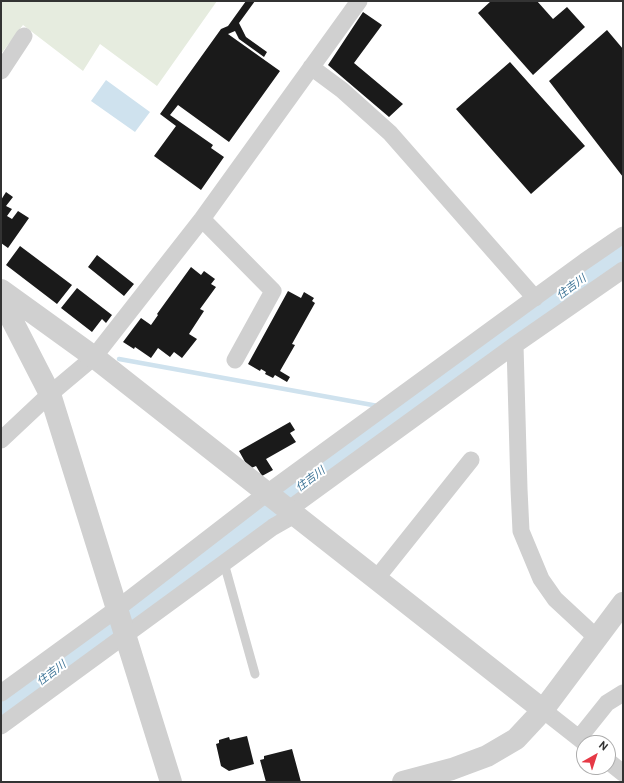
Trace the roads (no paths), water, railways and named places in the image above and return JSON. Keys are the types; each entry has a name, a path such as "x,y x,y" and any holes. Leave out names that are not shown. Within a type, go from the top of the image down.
{"street":[{"path":"1,440 50,394 94,357 202,219 359,1"},
{"path":"1,71 24,36"},
{"path":"311,67 342,90 390,133 535,298"},
{"path":"202,219 273,291 235,360"},
{"path":"1,693 118,608 267,493 585,261 623,235"},
{"path":"1,726 273,527 515,345 623,270"},
{"path":"1,290 94,357 576,736"},
{"path":"1,305 12,320 50,394 118,608 171,782"},
{"path":"515,345 521,531 541,579 555,599 597,638"},
{"path":"376,579 471,460"},
{"path":"403,782 452,769 486,756 516,738 543,710 622,606"},
{"path":"586,735 607,703 623,692"}],"lane":[{"path":"224,562 255,674"}],"water":[{"path":"106,80 150,112 135,132 91,101"}],"waterway":[{"name":"住吉川","path":"1,712 423,396 610,258 623,250"},
{"path":"119,359 378,406"},
{"name":"住吉川","path":"398,409 405,411"}]}
